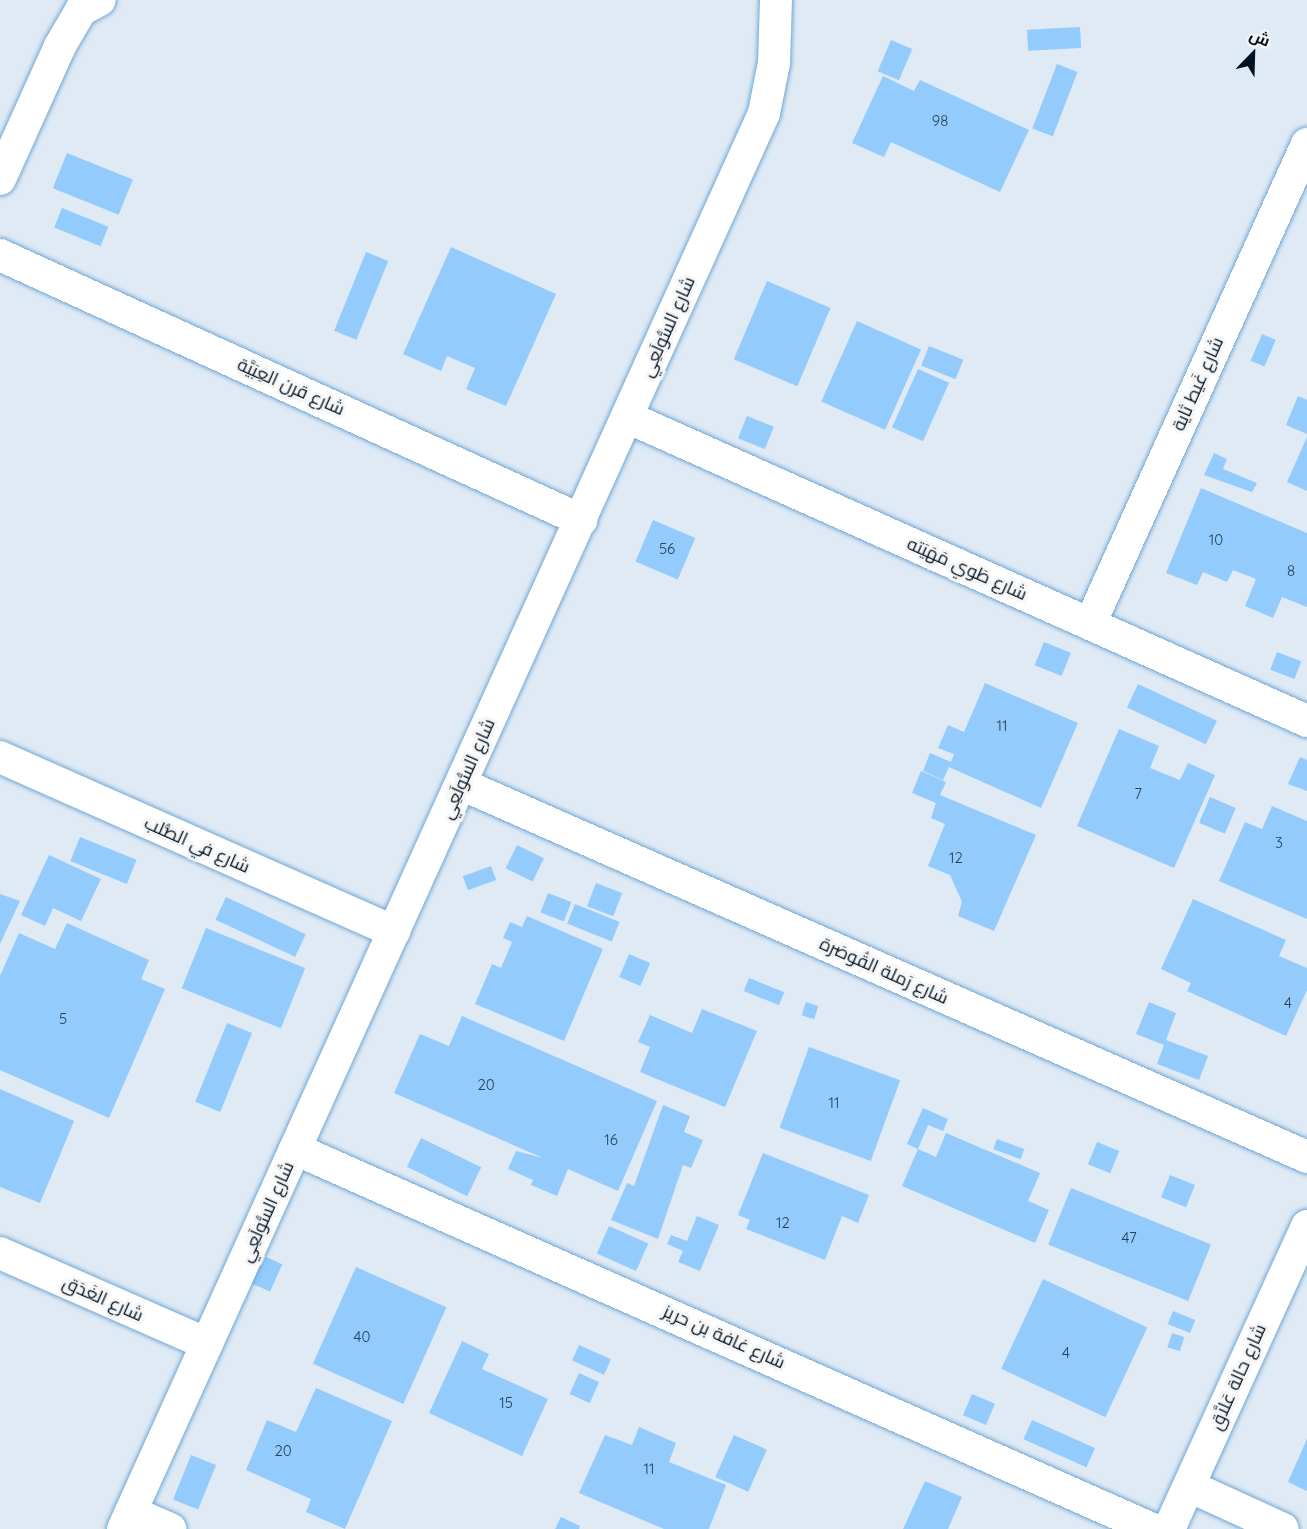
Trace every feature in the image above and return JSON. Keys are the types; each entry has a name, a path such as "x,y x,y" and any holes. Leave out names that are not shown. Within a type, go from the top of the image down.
{"street":[{"path":"0,179 60,46 81,10 100,0"},
{"name":"شارع السُّولَعِي","path":"127,1520 765,113 774,63 776,0"},
{"name":"شارع غَيط ثاية","path":"1090,624 1307,144"},
{"name":"شارع قرن العِبَيَّة","path":"0,255 581,520"},
{"name":"شارع طَوي مَهَيَته","path":"627,417 1307,722"},
{"name":"شارع في الصُّلب","path":"0,757 394,932"},
{"name":"شارع رَملة القُوصَرة","path":"461,784 1307,1157"},
{"name":"شارع غافة بن حريز","path":"296,1149 1152,1529"},
{"name":"شارع حالة عَلاَّق","path":"1169,1529 1307,1226"},
{"name":"شارع الغَدَق","path":"0,1253 207,1344"},
{"path":"1189,1486 1283,1529"},
{"path":"127,1520 170,1529"}],"building":[{"path":"1080,27 1081,48 1028,51 1027,30"},
{"path":"891,40 912,49 899,80 878,71"},
{"path":"1057,64 1078,72 1053,136 1032,128"},
{"path":"883,76 914,91 920,80 1029,130 1000,192 891,142 884,157 852,143"},
{"path":"67,153 133,180 119,215 53,188"},
{"path":"62,208 108,227 100,246 54,227"},
{"path":"451,247 556,294 506,406 466,389 475,368 447,356 441,371 403,354"},
{"path":"366,252 388,261 356,340 334,331"},
{"path":"767,281 831,308 797,386 734,359"},
{"path":"857,321 921,349 885,430 821,401"},
{"path":"1262,334 1276,340 1264,367 1251,361"},
{"path":"929,346 963,360 955,379 921,365"},
{"path":"918,369 949,383 923,441 892,427"},
{"path":"1298,396 1307,400 1307,434 1286,425"},
{"path":"747,416 774,427 765,449 738,438"},
{"path":"1307,437 1307,491 1287,482"},
{"path":"1214,453 1227,459 1223,469 1257,483 1252,492 1204,475"},
{"path":"1201,488 1307,533 1307,607 1282,597 1273,618 1245,606 1256,579 1233,570 1227,582 1203,572 1197,585 1166,573"},
{"path":"653,520 695,538 678,579 635,561"},
{"path":"1044,642 1071,653 1062,676 1035,665"},
{"path":"1277,652 1301,661 1294,679 1270,670"},
{"path":"985,683 1078,723 1041,808 949,767 943,780 923,771 930,753 951,762 954,754 938,748 948,725 964,732"},
{"path":"1138,684 1217,721 1206,744 1127,708"},
{"path":"1119,729 1159,746 1150,768 1180,780 1188,763 1215,775 1174,868 1077,826"},
{"path":"1300,757 1307,760 1307,791 1288,784"},
{"path":"921,771 946,782 940,795 1036,835 994,931 958,916 962,902 950,875 928,866 945,824 931,818 936,803 912,793"},
{"path":"1210,797 1236,808 1225,834 1199,823"},
{"path":"1272,806 1307,821 1307,919 1219,881 1245,822 1262,829"},
{"path":"80,837 137,860 127,884 70,861"},
{"path":"517,845 544,858 533,882 506,868"},
{"path":"49,855 101,879 81,921 53,908 45,926 21,915"},
{"path":"491,866 496,880 468,890 463,876"},
{"path":"596,883 622,893 613,916 587,906"},
{"path":"548,893 571,902 564,922 540,913"},
{"path":"0,894 20,901 0,944"},
{"path":"226,897 306,934 295,957 215,920"},
{"path":"1193,899 1286,940 1279,956 1307,968 1307,990 1286,1036 1187,991 1191,983 1161,969"},
{"path":"575,904 620,922 612,941 567,923"},
{"path":"527,916 603,949 564,1041 475,1004 492,964 501,968 512,942 503,938 510,922 522,927"},
{"path":"67,923 149,960 141,979 165,989 109,1118 0,1070 0,976 19,933 55,949"},
{"path":"206,928 305,968 281,1028 182,988"},
{"path":"629,954 650,963 640,986 619,977"},
{"path":"749,978 784,992 779,1005 744,991"},
{"path":"806,1002 818,1006 814,1019 802,1015"},
{"path":"1149,1002 1176,1013 1166,1040 1208,1056 1199,1080 1157,1064 1164,1045 1136,1034"},
{"path":"702,1009 757,1031 725,1107 640,1072 650,1047 638,1042 650,1015 692,1033"},
{"path":"462,1016 657,1101 618,1191 568,1169 557,1196 531,1185 533,1180 508,1169 516,1151 543,1158 394,1093 420,1034 449,1046"},
{"path":"227,1023 252,1033 220,1112 195,1102"},
{"path":"809,1047 900,1080 871,1161 780,1128"},
{"path":"0,1089 74,1121 40,1203 0,1187"},
{"path":"663,1105 690,1116 684,1132 703,1140 691,1168 683,1165 658,1239 611,1220 627,1183 634,1186"},
{"path":"923,1108 948,1119 943,1131 928,1125 918,1149 907,1144"},
{"path":"946,1133 1040,1173 1028,1201 1049,1210 1035,1243 902,1186 918,1149 936,1157"},
{"path":"421,1138 481,1167 467,1196 407,1167"},
{"path":"997,1139 1024,1149 1020,1159 993,1149"},
{"path":"1097,1142 1119,1151 1110,1173 1088,1164"},
{"path":"763,1153 869,1195 858,1223 842,1216 825,1260 746,1229 750,1220 738,1215"},
{"path":"1170,1175 1195,1185 1186,1207 1161,1197"},
{"path":"1071,1188 1211,1245 1188,1301 1048,1245"},
{"path":"697,1216 719,1225 700,1271 678,1262 683,1251 667,1244 671,1235 687,1241"},
{"path":"609,1226 648,1243 636,1271 597,1253"},
{"path":"264,1256 282,1264 270,1292 252,1283"},
{"path":"356,1267 446,1307 403,1404 313,1364"},
{"path":"1043,1279 1147,1328 1105,1417 1001,1369"},
{"path":"1173,1311 1195,1320 1190,1333 1168,1324"},
{"path":"1172,1333 1184,1337 1180,1351 1167,1347"},
{"path":"462,1341 489,1354 482,1369 548,1399 522,1456 429,1413"},
{"path":"579,1345 611,1359 604,1375 572,1361"},
{"path":"579,1373 599,1382 590,1403 570,1394"},
{"path":"316,1388 392,1421 345,1529 306,1512 311,1499 246,1470 267,1420 296,1432"},
{"path":"972,1394 995,1404 986,1425 963,1415"},
{"path":"1032,1420 1095,1448 1086,1467 1023,1439"},
{"path":"639,1427 676,1443 669,1462 726,1485 709,1529 664,1529 579,1493 605,1435 632,1445"},
{"path":"734,1435 767,1450 748,1492 715,1477"},
{"path":"1307,1439 1307,1491 1288,1482"},
{"path":"191,1455 216,1465 198,1510 173,1500"},
{"path":"925,1481 962,1497 948,1529 903,1529"},
{"path":"561,1517 580,1526 579,1529 555,1529"}]}
